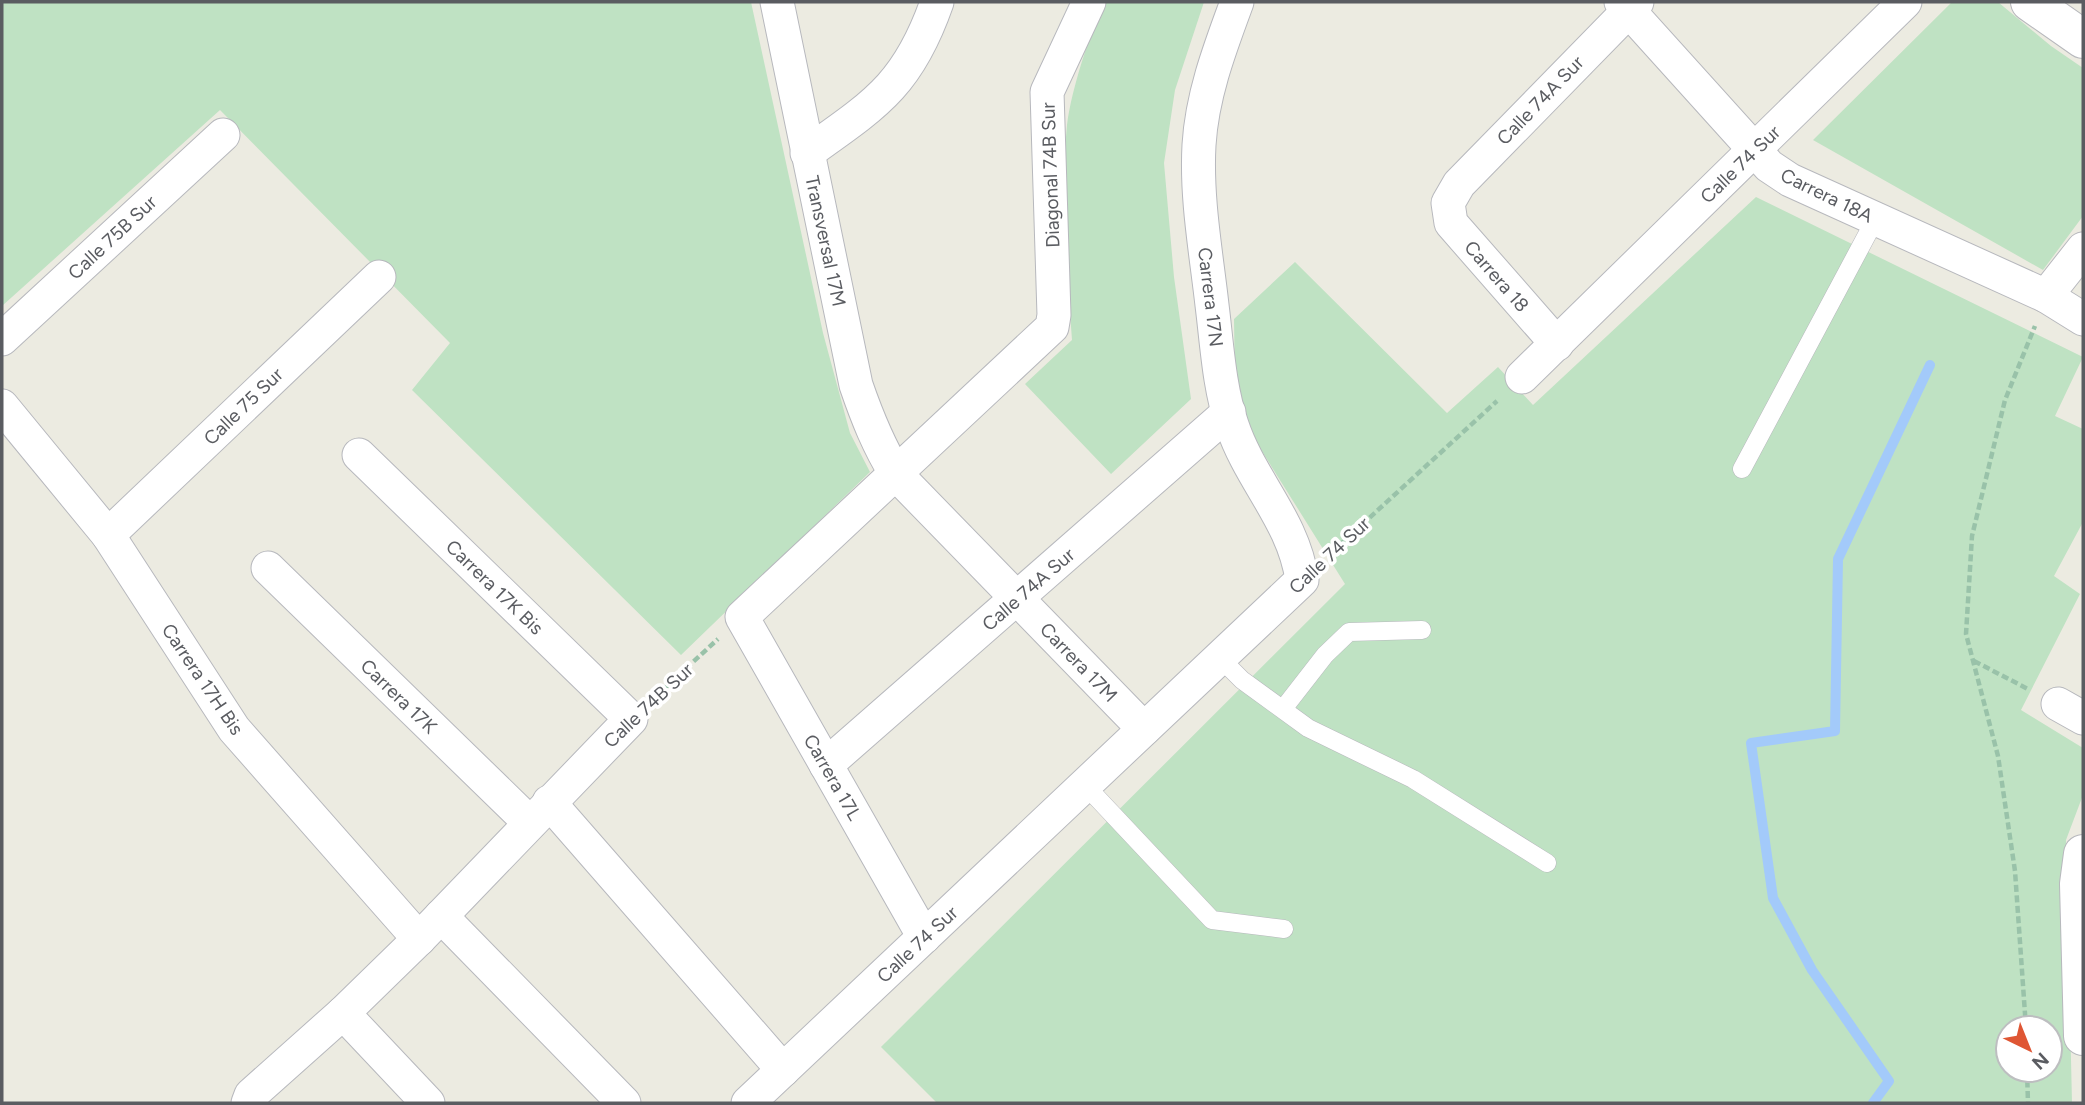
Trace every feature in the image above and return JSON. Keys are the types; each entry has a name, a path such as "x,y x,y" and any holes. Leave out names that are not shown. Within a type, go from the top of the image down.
{"street":[{"name":"Transversal 17M","path":"777,2 856,385 870,426 896,474"},
{"path":"807,153 891,89 920,48 937,2"},
{"name":"Diagonal 74B Sur","path":"896,474 1052,327 1054,315 1047,92 1089,2"},
{"name":"Carrera 17N","path":"1237,2 1216,57 1199,144 1203,228 1222,387 1228,412 1238,439 1293,544 1302,580"},
{"name":"Calle 74 Sur","path":"1522,377 1905,2"},
{"path":"2030,2 2083,39"},
{"name":"Calle 74A Sur","path":"1448,203 1459,184 1629,4"},
{"name":"Carrera 18A","path":"1629,4 1769,166 1790,180 2046,296 2083,318"},
{"name":"Calle 75B Sur","path":"2,340 223,135"},
{"name":"Carrera 18","path":"1448,203 1451,223 1557,344"},
{"path":"2046,296 2083,249"},
{"name":"Calle 75 Sur","path":"108,535 379,277"},
{"name":"Carrera 17H Bis","path":"2,406 108,535 234,729 419,939"},
{"name":"Calle 74A Sur","path":"826,765 1228,412"},
{"name":"Carrera 17K Bis","path":"359,456 631,719"},
{"path":"742,617 896,474"},
{"name":"Carrera 17M","path":"896,474 1144,729"},
{"name":"Carrera 17K","path":"268,568 540,812 783,1070"},
{"name":"Calle 74 Sur","path":"748,1103 1302,580"},
{"name":"Carrera 17L","path":"742,617 924,937"},
{"name":"Calle 74B Sur","path":"248,1103 251,1095 343,1013 442,916 631,719"},
{"path":"2082,875 2083,1036"},
{"path":"442,916 624,1103"},
{"path":"343,1013 428,1103"}],"lane":[{"path":"1742,469 1876,218"},
{"path":"1283,709 1325,655 1349,632 1422,630"},
{"path":"1220,658 1242,680 1308,728 1413,779 1547,863"},
{"path":"1085,785 1212,920 1284,929"}],"path":[{"path":"2025,1014 2015,871 1998,756 1966,634 1972,536 2005,400 2046,296"},
{"name":"Calle 74 Sur","path":"1302,580 1522,377"},
{"name":"Calle 74B Sur","path":"631,719 742,617"},
{"path":"1973,660 2070,711"},
{"path":"2027,1084 2028,1103"}],"green space":[{"path":"2,2 751,2 823,333 850,433 870,472 681,655 412,390 450,343 220,110 2,306"},
{"path":"1103,2 1204,2 1175,90 1164,163 1174,277 1191,399 1111,474 1025,384 1072,340 1064,206 1067,125 1077,79"},
{"path":"1952,2 1998,2 2051,46 2083,68 2083,216 2043,270 1813,140"},
{"path":"1756,197 2083,357 2055,416 2083,429 2083,522 2054,576 2080,594 2021,710 2083,748 2083,795 2066,840 2072,1103 937,1103 881,1047 1345,584 1253,437 1235,388 1234,319 1295,262 1447,413 1498,367 1533,405"}],"waterway":[{"path":"1873,1103 1889,1081 1812,970 1773,898 1751,743 1835,731 1838,559 1930,365"}]}
